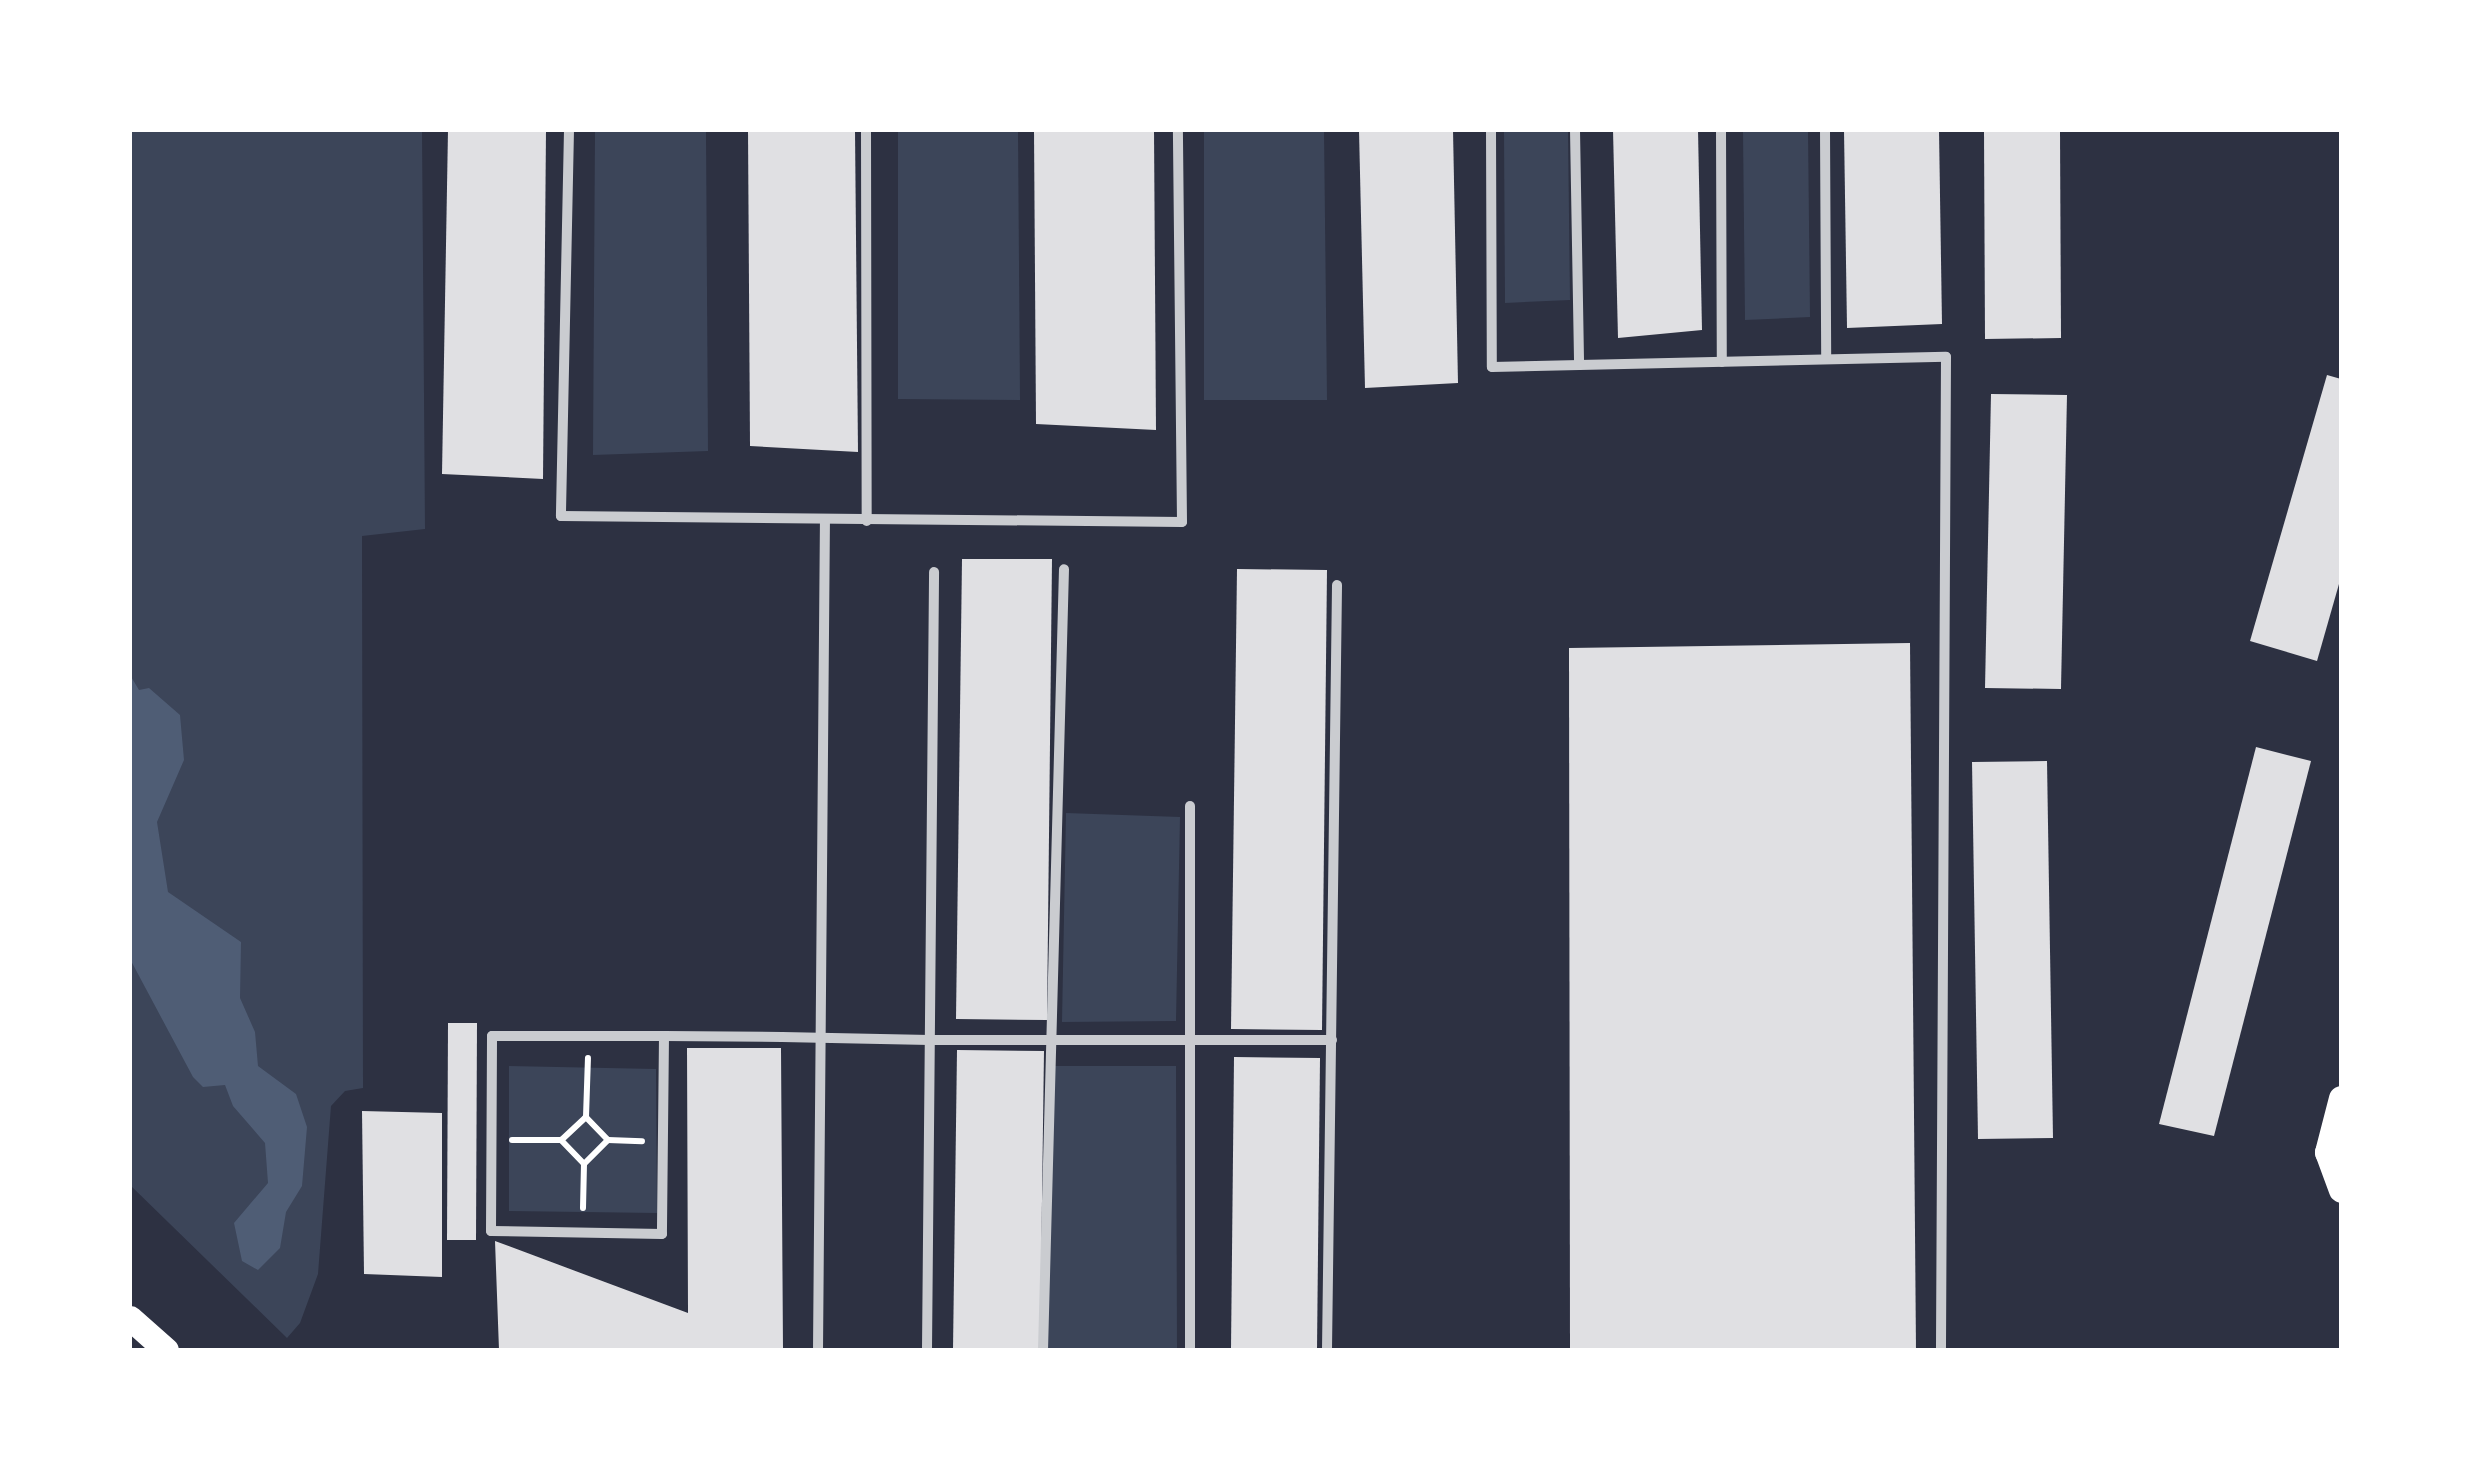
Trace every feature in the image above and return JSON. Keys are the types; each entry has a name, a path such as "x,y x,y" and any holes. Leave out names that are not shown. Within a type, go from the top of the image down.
{"main road":[{"path":"2341,1098 2327,1152 2341,1190"},
{"path":"130,1318 166,1350"}],"street":[{"path":"569,130 561,516 1182,522 1178,130"},
{"path":"866,130 867,521"},
{"path":"1490,130 1492,368 1946,357 1941,1350"},
{"path":"1575,130 1579,365"},
{"path":"1721,130 1722,362"},
{"path":"1824,130 1826,359"},
{"path":"818,1350 825,520"},
{"path":"1043,1350 1064,569"},
{"path":"927,1350 934,572"},
{"path":"1327,1350 1338,585"},
{"path":"1190,806 1190,1350"},
{"path":"664,1036 662,1234 491,1231 492,1036 664,1036 930,1040 1332,1040"}],"path":[{"path":"582,1232 584,1164 608,1140 586,1117 588,1036"},
{"path":"491,1140 561,1140 586,1117"},
{"path":"561,1140 584,1164"}],"shaded area":[{"path":"130,130 422,130 425,529 362,536 363,1088 345,1091 331,1106 318,1274 300,1323 287,1338 130,1185"},
{"path":"595,130 706,130 708,451 593,455"},
{"path":"898,130 1018,130 1020,400 898,399"},
{"path":"1204,130 1324,130 1327,400 1204,400"},
{"path":"1504,130 1568,130 1570,300 1505,303"},
{"path":"1743,130 1808,130 1810,317 1745,320"},
{"path":"130,675 139,690 149,688 180,715 184,760 157,822 168,892 241,942 240,998 255,1032 258,1066 296,1094 307,1127 302,1186 286,1212 280,1248 258,1270 242,1261 234,1223 268,1183 265,1143 233,1106 225,1085 203,1087 193,1077 130,959"},
{"path":"1066,813 1180,817 1176,1021 1062,1022"},
{"path":"509,1066 656,1069 657,1213 509,1211"},
{"path":"1050,1066 1176,1066 1177,1350 1045,1350"}],"building":[{"path":"448,130 546,130 543,479 442,474"},
{"path":"748,130 855,130 858,452 750,446"},
{"path":"1034,130 1154,130 1156,430 1036,424"},
{"path":"1359,130 1453,130 1458,383 1365,388"},
{"path":"1613,130 1698,130 1702,330 1618,338"},
{"path":"1844,130 1939,130 1942,324 1847,328"},
{"path":"1984,130 2060,130 2061,338 1985,339"},
{"path":"2327,375 2341,379 2341,577 2317,661 2250,641"},
{"path":"1991,394 2067,395 2061,689 1985,688"},
{"path":"962,559 1052,559 1047,1020 956,1019"},
{"path":"1237,569 1327,570 1322,1030 1231,1029"},
{"path":"1910,643 1916,1350 1570,1350 1569,648"},
{"path":"2256,747 2311,761 2214,1136 2159,1124"},
{"path":"2047,761 2053,1138 1978,1139 1972,762"},
{"path":"448,1023 477,1023 476,1240 447,1240"},
{"path":"687,1048 781,1048 783,1350 499,1350 495,1241 688,1313"},
{"path":"957,1050 1044,1051 1040,1350 953,1350"},
{"path":"1234,1057 1320,1058 1317,1350 1231,1350"},
{"path":"362,1111 442,1113 442,1277 364,1274"}]}
